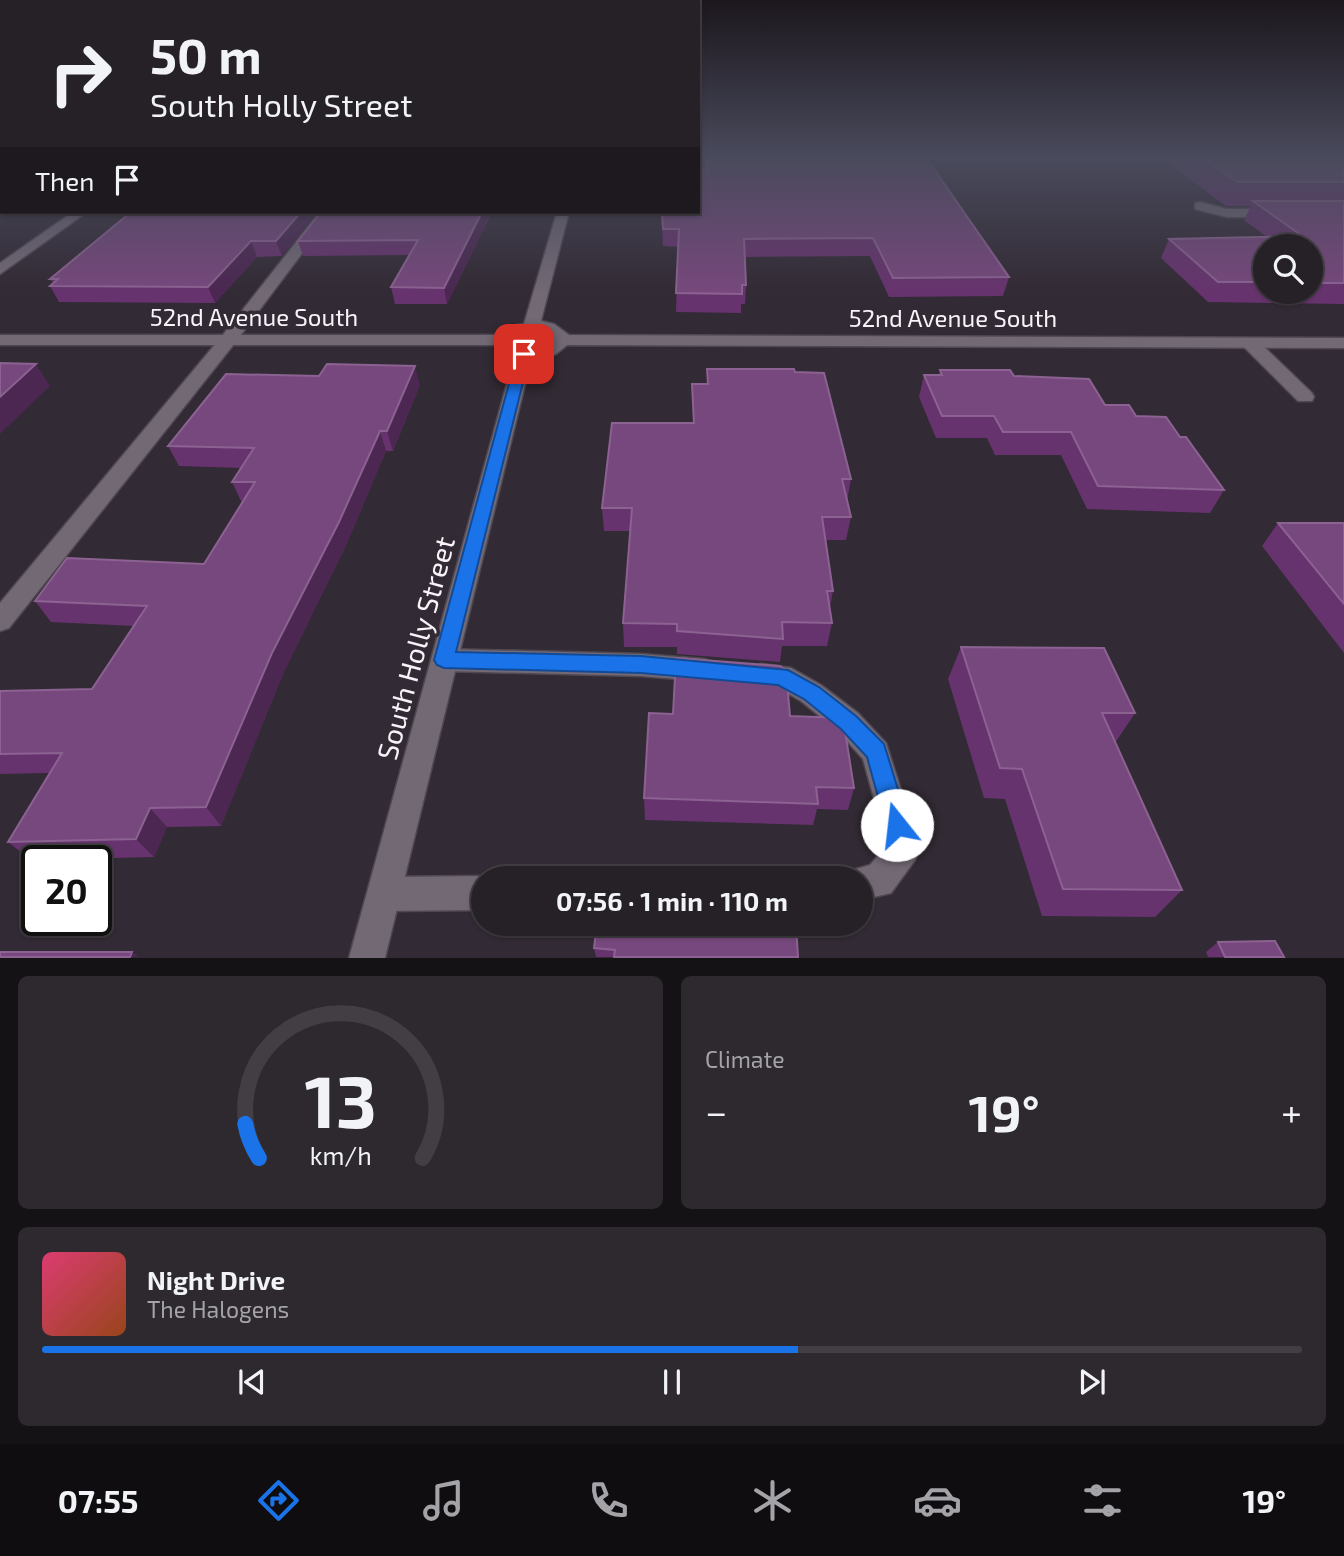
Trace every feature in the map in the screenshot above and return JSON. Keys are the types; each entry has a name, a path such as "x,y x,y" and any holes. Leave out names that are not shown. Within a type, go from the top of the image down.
{"street":[{"path":"1200,206 1227,213 1292,213"},
{"path":"0,270 78,214"},
{"path":"0,621 228,340 325,214"},
{"path":"531,327 562,214"},
{"path":"531,327 556,330 562,340 552,351 515,347 518,330 531,327"},
{"name":"52nd Avenue South","path":"0,340 228,340 515,347"},
{"name":"52nd Avenue South","path":"562,340 1344,343"},
{"path":"1250,343 1304,397"},
{"name":"South Holly Street","path":"367,957 444,660 515,347"},
{"path":"444,660 641,665 781,676 811,693 848,722 876,752 904,849 879,881 873,882"},
{"path":"384,894 471,893"}],"building":[{"path":"700,204 958,204 1009,277 893,278 873,238 744,239 746,285 742,285 742,294 676,293 679,229 663,229 662,214 700,214"},
{"path":"1257,204 1344,204 1344,283 1323,283 1323,234 1299,234"},
{"path":"129,214 299,214 276,241 251,241 208,287 50,286 58,279 50,279"},
{"path":"319,214 481,214 444,288 391,287 418,240 298,241"},
{"path":"1253,237 1253,282 1218,282 1169,239"},
{"path":"0,363 36,364 0,397"},
{"path":"327,364 415,366 387,431 380,431 339,522 272,653 206,807 150,808 136,839 8,842 62,753 0,754 0,691 92,689 147,606 35,601 67,558 204,564 255,482 232,482 254,448 168,446 226,374 319,376"},
{"path":"707,369 794,369 795,372 824,373 851,479 842,479 851,517 822,517 833,591 827,591 832,623 782,622 783,639 677,631 677,624 623,623 632,508 602,508 612,423 694,423 692,384 708,384"},
{"path":"940,370 1010,370 1014,376 1089,379 1105,405 1129,405 1136,416 1166,417 1180,437 1186,437 1224,490 1098,486 1071,432 1003,432 994,416 942,416 924,375 942,375"},
{"path":"1278,523 1344,523 1344,604"},
{"path":"961,647 1104,648 1135,713 1102,713 1182,890 1063,889 1022,769 1000,768"},
{"path":"676,658 780,666 786,670 790,716 843,718 854,788 816,787 818,804 644,798 649,713 673,714"},
{"path":"596,936 797,936 798,957 614,957 615,950 594,948"},
{"path":"1275,941 1284,957 1225,957 1218,942"},
{"path":"0,952 132,952 130,957 0,957"}],"route":[{"path":"524,354 444,660 641,665 781,676 811,693 848,722 876,752 897,825"}]}
